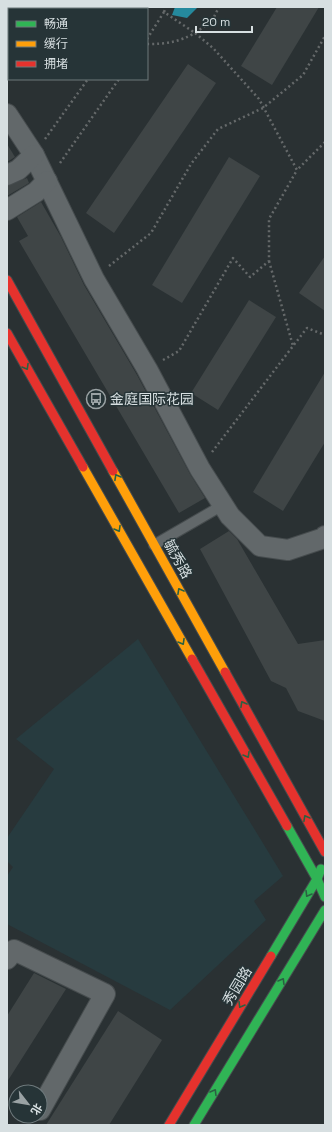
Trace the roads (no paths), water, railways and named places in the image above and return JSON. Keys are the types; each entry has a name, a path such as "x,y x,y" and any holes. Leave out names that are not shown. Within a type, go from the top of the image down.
{"street":[{"path":"7,114 34,155 94,279 147,369 200,469 230,516 260,546 288,550 324,538 325,536"},
{"path":"7,175 18,170 34,155"},
{"path":"7,210 36,192 47,181"},
{"name":"毓秀路","path":"7,280 325,852"},
{"path":"7,333 317,879 325,897"},
{"name":"秀园路","path":"169,1125 317,879 325,859"},
{"path":"194,1125 325,910"},
{"path":"7,959 14,950 104,994 48,1096"}],"lane":[{"path":"154,545 223,505"}],"water":[{"path":"175,7 198,7 187,18 172,15"}],"place":[{"name":"金庭国际花园","path":"96,399"}]}
